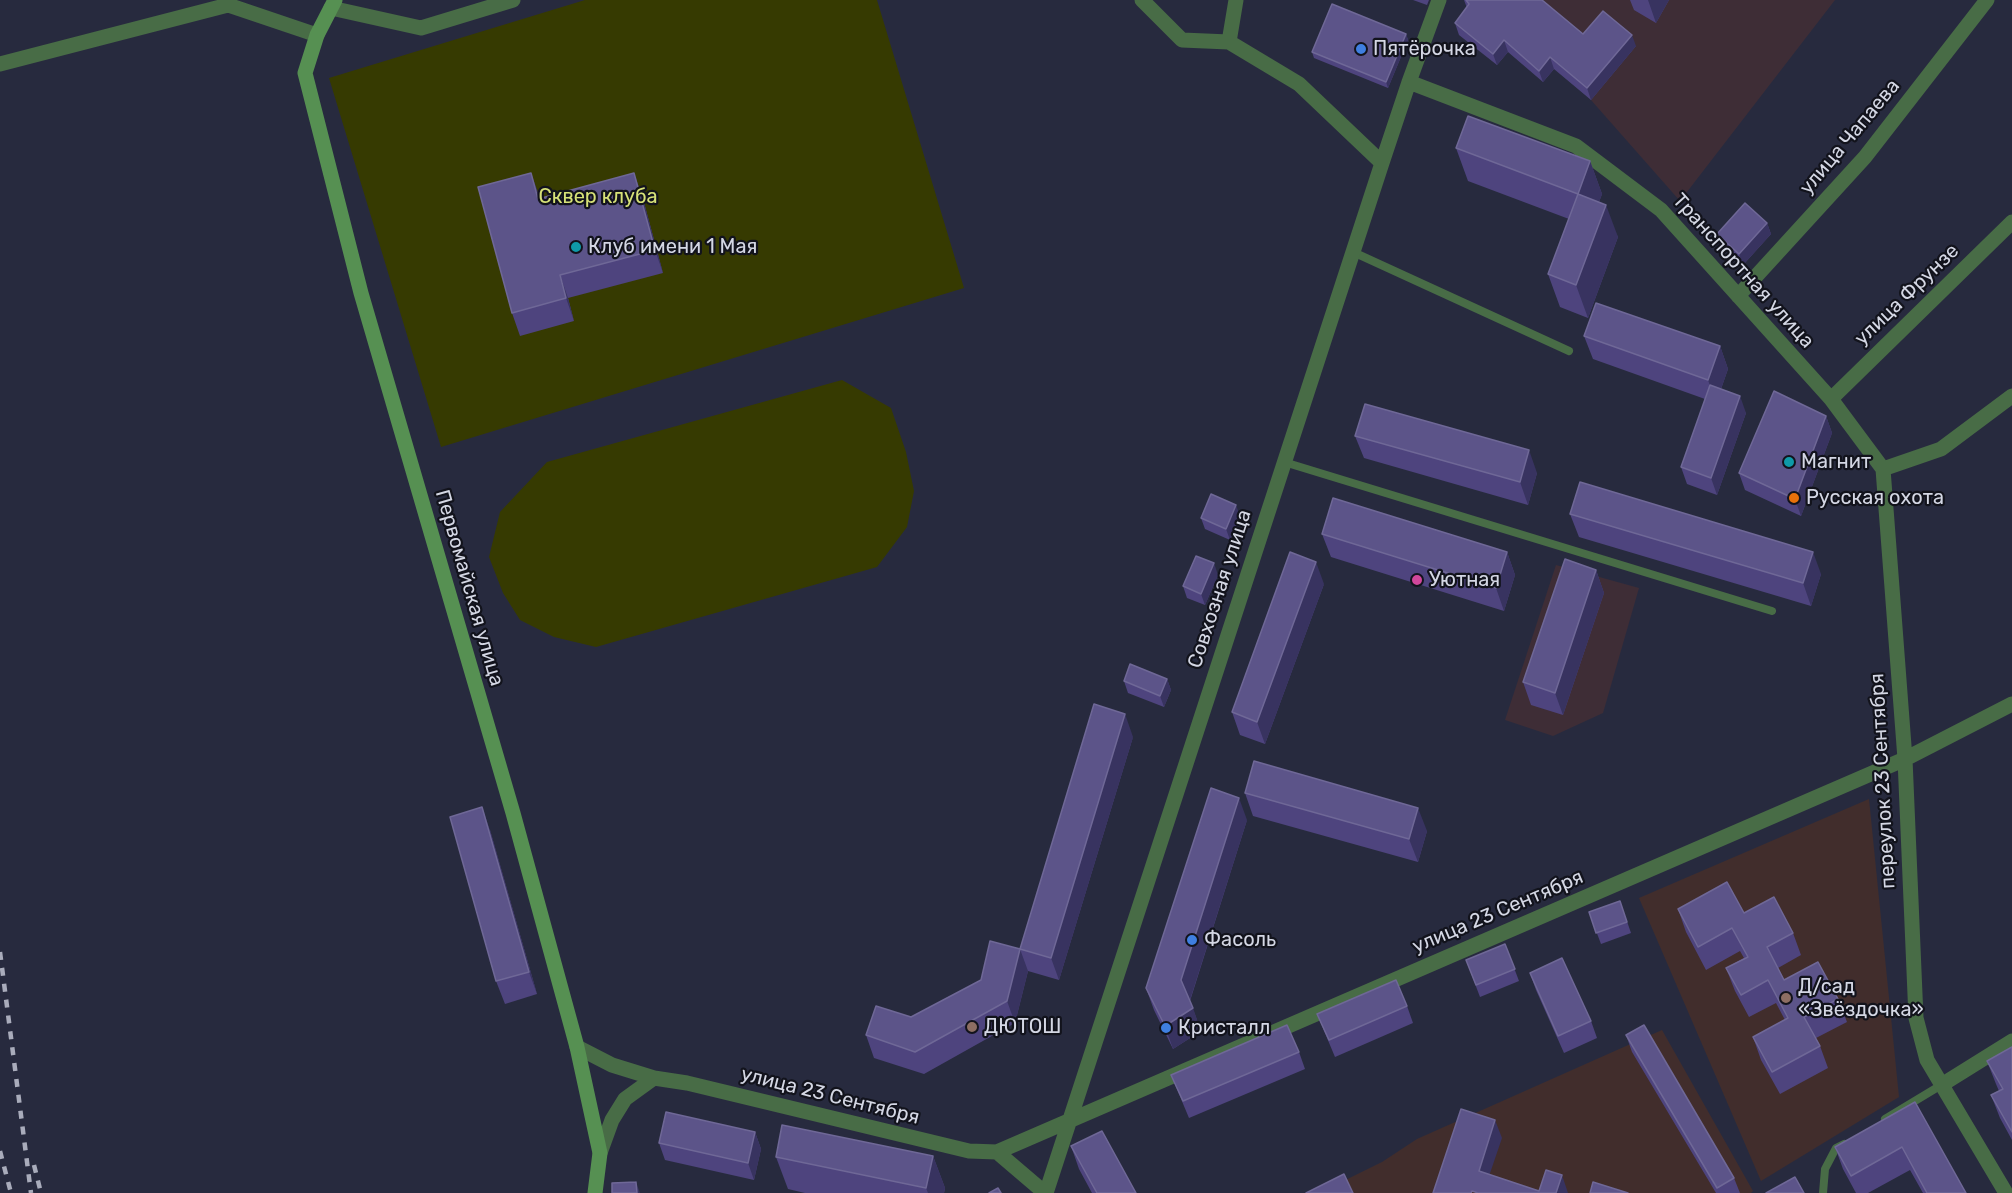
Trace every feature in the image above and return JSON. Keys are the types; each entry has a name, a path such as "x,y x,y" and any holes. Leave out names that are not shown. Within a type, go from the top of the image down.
{"street":[{"path":"333,4 421,28 513,0"},
{"path":"1142,0 1182,40 1228,42 1299,84 1382,163"},
{"path":"1228,42 1236,0"},
{"name":"Совхозная улица","path":"1045,1193 1382,163 1439,0"},
{"name":"улица Чапаева","path":"1738,296 1865,157 1987,0"},
{"name":"Первомайская улица","path":"333,4 317,35 305,73 361,293 513,813 577,1047 600,1153 595,1193"},
{"path":"0,64 228,5 317,35"},
{"name":"Транспортная улица","path":"1409,82 1576,146 1661,210 1831,399 1883,469"},
{"name":"улица Фрунзе","path":"1831,399 2012,222"},
{"path":"1883,469 1941,449 2012,396"},
{"name":"переулок 23 Сентября","path":"1883,469 1905,759 1916,1018 1928,1060 1943,1084"},
{"name":"улица 23 Сентября","path":"577,1047 612,1065 654,1078 687,1083 969,1151 997,1152 1905,759 2012,704"},
{"path":"2006,1193 1943,1084 2012,1041"},
{"path":"600,1153 612,1120 625,1099 654,1078"},
{"path":"997,1152 1045,1193"}],"lane":[{"path":"1353,252 1569,351"},
{"path":"1284,462 1772,611"},
{"path":"1875,1125 1943,1084"},
{"path":"1823,1193 1825,1169 1836,1148 1855,1137"}],"shaded area":[{"path":"1533,0 1835,0 1680,201 1591,100 1636,46 1587,46"},
{"path":"1556,565 1639,588 1603,713 1553,736 1505,720"},
{"name":"Д/сад «Звёздочка»","path":"1869,799 1899,1097 1761,1181 1639,898"},
{"path":"1662,1030 1753,1191 1751,1193 1319,1193 1382,1162 1417,1139"}],"green space":[{"name":"Сквер клуба","path":"585,0 877,0 964,288 441,447 329,78"},
{"path":"842,380 891,408 906,452 914,491 907,527 877,567 596,647 554,637 520,620 503,593 489,557 500,512 547,462"}],"building":[{"path":"1466,0 1542,0 1583,34 1603,11 1632,35 1587,88 1550,57 1539,71 1504,40 1493,54 1455,23 1469,4"},
{"name":"Пятёрочка","path":"1332,4 1406,34 1386,82 1312,52"},
{"path":"1468,116 1590,161 1578,194 1456,148"},
{"name":"Клуб имени 1 Мая","path":"531,173 538,199 634,173 655,250 560,275 566,298 512,313 478,187"},
{"path":"1578,194 1606,205 1576,285 1548,274"},
{"path":"1745,203 1767,223 1739,254 1717,234"},
{"path":"1596,303 1720,346 1708,380 1584,336"},
{"path":"1710,385 1740,396 1711,478 1681,467"},
{"name":"Магнит","path":"1774,391 1826,416 1795,499 1739,473"},
{"path":"1365,404 1529,450 1520,482 1355,436"},
{"path":"1580,482 1813,552 1803,583 1570,514"},
{"path":"1211,494 1236,505 1226,529 1201,518"},
{"path":"1333,498 1507,552 1496,588 1322,534"},
{"path":"1290,552 1316,562 1257,722 1232,712"},
{"path":"1196,556 1214,563 1201,594 1183,586"},
{"path":"1565,559 1596,570 1555,693 1523,682"},
{"path":"1130,664 1167,679 1160,696 1124,681"},
{"path":"1094,704 1125,714 1051,958 1020,949"},
{"path":"1254,761 1418,808 1409,839 1245,793"},
{"path":"1211,788 1239,798 1181,980 1193,1008 1165,1026 1146,988"},
{"path":"482,807 529,972 496,981 450,817"},
{"path":"1727,882 1744,913 1774,897 1793,933 1767,947 1784,980 1818,962 1838,999 1804,1017 1820,1046 1772,1072 1753,1037 1788,1018 1768,980 1741,995 1726,968 1748,957 1732,928 1698,947 1678,909"},
{"path":"1620,901 1627,922 1596,933 1589,912"},
{"path":"990,941 1020,949 1007,1001 915,1052 866,1035 876,1006 911,1017 981,980"},
{"path":"1505,944 1515,969 1476,985 1466,960"},
{"path":"1562,958 1591,1021 1558,1036 1530,973"},
{"path":"1396,980 1407,1006 1329,1040 1317,1014"},
{"path":"1287,1025 1299,1052 1183,1101 1171,1075"},
{"path":"1644,1025 1734,1178 1717,1188 1626,1035"},
{"path":"2012,1047 2012,1132 1991,1095 2003,1089 1987,1061"},
{"path":"1915,1102 1966,1193 1927,1193 1902,1147 1851,1176 1835,1147"},
{"path":"1461,1109 1495,1120 1479,1171 1539,1191 1546,1170 1562,1175 1556,1193 1478,1193 1472,1191 1471,1193 1433,1193"},
{"path":"666,1112 755,1132 748,1163 659,1143"},
{"path":"782,1125 933,1156 926,1188 776,1157"},
{"path":"1102,1131 1136,1193 1097,1193 1071,1146"},
{"path":"1344,1174 1353,1193 1306,1193"},
{"path":"1795,1177 1804,1193 1766,1193"},
{"path":"636,1182 637,1193 612,1193 612,1183"},
{"path":"1593,1182 1628,1193 1590,1193"},
{"path":"998,1188 1001,1193 989,1193"}],"railway":[{"path":"0,952 31,1193"},
{"path":"0,1151 11,1193"},
{"path":"34,1165 41,1193"}],"place":[{"name":"Пятёрочка","path":"1361,49"},
{"name":"Клуб имени 1 Мая","path":"576,247"},
{"name":"Магнит","path":"1789,462"},
{"name":"Русская охота","path":"1794,498"},
{"name":"Уютная","path":"1417,580"},
{"name":"Фасоль","path":"1192,940"},
{"name":"Д/сад «Звёздочка»","path":"1786,998"},
{"name":"ДЮТОШ","path":"972,1027"},
{"name":"Кристалл","path":"1166,1028"}]}
